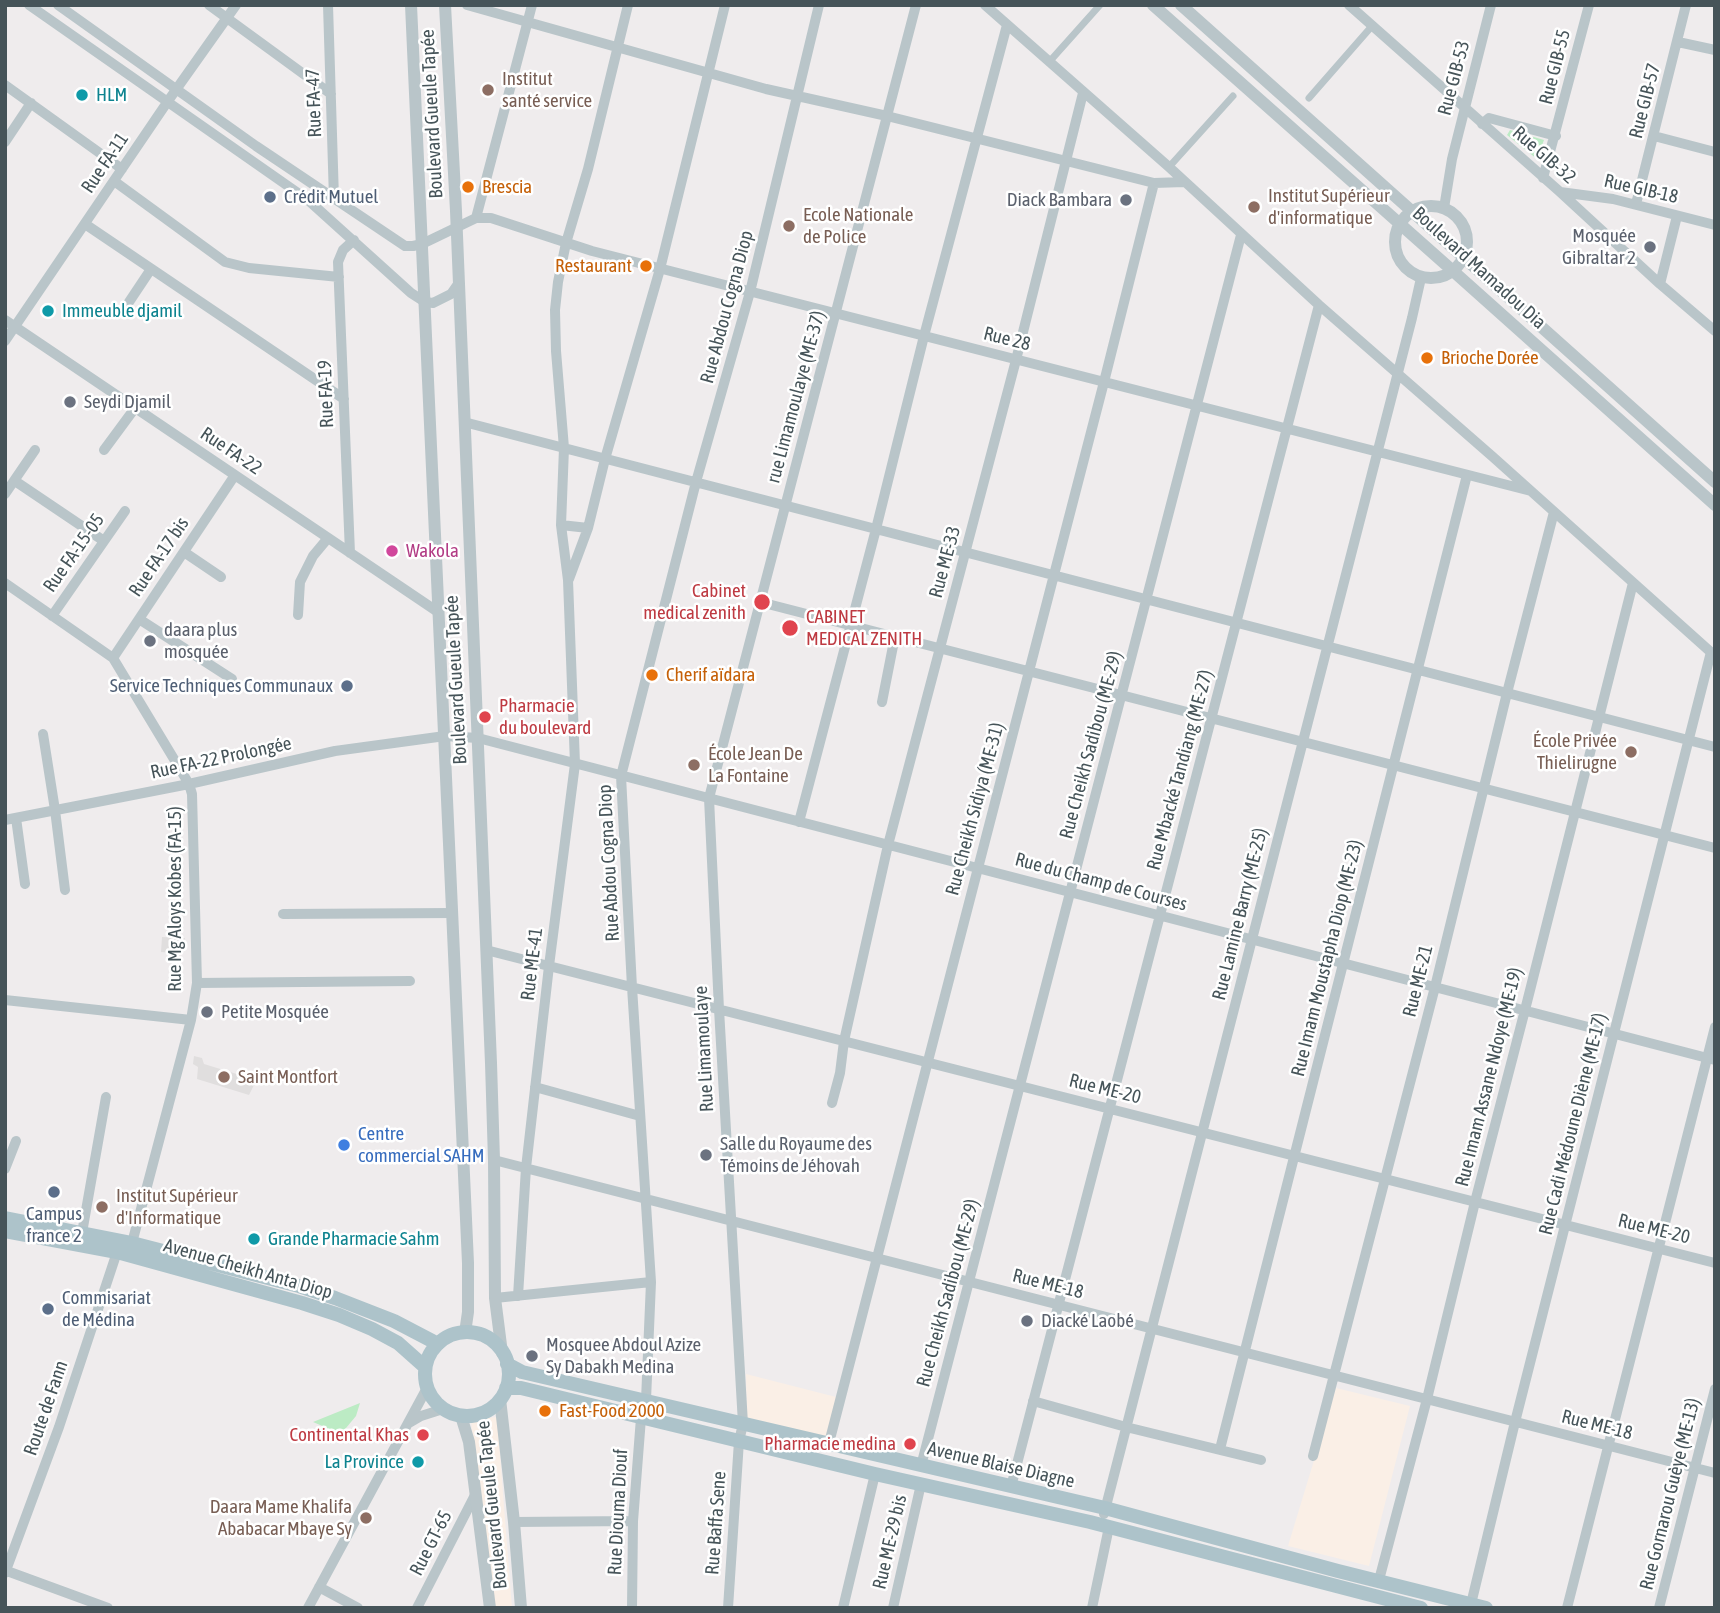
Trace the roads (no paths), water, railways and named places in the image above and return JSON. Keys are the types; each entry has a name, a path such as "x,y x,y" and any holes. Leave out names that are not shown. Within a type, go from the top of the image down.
{"main road":[{"name":"Avenue Cheikh Anta Diop","path":"5,1218 132,1243 299,1286 394,1321 438,1344"},
{"name":"Avenue Cheikh Anta Diop","path":"5,1231 117,1252 340,1315 398,1343 425,1367"},
{"path":"465,1333 478,1334 489,1339 505,1358 508,1376 503,1394 495,1405 483,1413 461,1416 443,1409 433,1400 427,1388 425,1367 438,1344 451,1336 465,1333"},
{"name":"Avenue Blaise Diagne","path":"505,1358 522,1372 1105,1508 1486,1608"},
{"path":"562,1397 565,1382"},
{"name":"Avenue Blaise Diagne","path":"503,1394 521,1388 562,1397 875,1474 1105,1526 1421,1608"}],"street":[{"path":"29,5 309,200 399,283 425,302 442,300 451,295 458,285"},
{"path":"209,5 331,94"},
{"name":"Rue FA-11","path":"5,341 236,5"},
{"name":"Rue FA-47","path":"328,5 334,199"},
{"name":"Boulevard Gueule Tapée","path":"411,5 468,1263 465,1333"},
{"name":"Boulevard Gueule Tapée","path":"445,5 478,738 494,1160 495,1298 505,1358"},
{"path":"467,5 766,89 887,116 1154,183 1184,182"},
{"path":"65,7 256,146 397,242 413,246 476,218 533,5"},
{"name":"Rue ME-41","path":"518,1296 526,1168 575,764 568,580 561,526 564,448 555,310 566,243 588,169 628,5"},
{"path":"568,580 588,528 605,459 660,269 724,5"},
{"name":"Rue Abdou Cogna Diop","path":"646,1400 651,1282 621,776 696,482 750,292 820,5"},
{"name":"rue Limamoulaye (ME-37)","path":"709,798 916,5"},
{"path":"985,5 1713,654"},
{"path":"1050,61 1101,5"},
{"name":"Boulevard Mamadou Dia","path":"1153,5 1715,505"},
{"name":"Boulevard Mamadou Dia","path":"1181,5 1715,482"},
{"name":"Rue GIB-32","path":"1349,5 1715,331"},
{"name":"Rue GIB-53","path":"1444,208 1452,159 1491,5"},
{"name":"Rue GIB-55","path":"1544,178 1589,5"},
{"name":"Rue GIB-57","path":"1636,204 1686,5"},
{"path":"799,822 1007,25"},
{"path":"1309,98 1372,26"},
{"path":"1678,42 1715,50"},
{"path":"5,85 122,169"},
{"name":"Rue ME-33","path":"832,1103 888,845 1016,360 1083,93"},
{"path":"1169,167 1233,96"},
{"path":"5,142 31,103"},
{"path":"1482,124 1489,118 1556,136"},
{"path":"1654,136 1715,152"},
{"path":"114,181 225,262 249,268 339,277"},
{"name":"Rue Cheikh Sidiya (ME-31)","path":"829,1443 1154,183"},
{"name":"Rue GIB-18","path":"1559,191 1636,204 1715,225"},
{"path":"1431,206 1444,208 1457,216 1465,229 1467,243 1464,258 1453,271 1438,278 1421,278 1406,269 1396,255 1394,240 1400,223 1412,211 1431,206"},
{"path":"1660,284 1677,216"},
{"name":"Rue 28","path":"476,218 491,218 592,251 660,269 1531,491"},
{"path":"85,224 344,399"},
{"name":"Rue Cheikh Sadibou (ME-29)","path":"921,1466 1241,235"},
{"name":"Rue FA-19","path":"350,553 339,277 340,257 343,250 354,240"},
{"path":"129,302 152,269"},
{"name":"Rue Lamine Barry (ME-25)","path":"1092,1608 1105,1526 1105,1508 1421,278"},
{"name":"Rue Mbacké Tandiang (ME-27)","path":"1011,1487 1319,305"},
{"name":"Rue FA-22","path":"5,320 438,612"},
{"path":"104,450 135,408"},
{"path":"464,422 1715,747"},
{"path":"5,495 35,450"},
{"name":"Rue FA-17 bis","path":"113,658 235,475"},
{"name":"Rue Imam Moustapha Diop (ME-23)","path":"1220,1449 1467,475"},
{"path":"15,481 104,541"},
{"name":"Rue FA-15-05","path":"52,615 125,511"},
{"name":"Rue ME-21","path":"1313,1456 1435,987 1554,512"},
{"path":"561,526 588,528"},
{"path":"298,615 300,582 313,556 328,538"},
{"path":"184,552 221,577"},
{"name":"Rue Mg Aloys Kobes (FA-15)","path":"5,583 113,658 189,783 192,794 197,983 191,1020 132,1243"},
{"name":"Rue Imam Assane Ndoye (ME-19)","path":"1379,1580 1633,583"},
{"path":"760,602 1715,848"},
{"path":"139,619 232,679"},
{"path":"882,702 895,636"},
{"name":"Rue Cadi Médoune Diène (ME-17)","path":"1471,1604 1514,1422 1713,654"},
{"path":"43,734 65,890"},
{"path":"445,736 478,738"},
{"name":"Rue FA-22 Prolongée","path":"11,819 335,751 445,736"},
{"name":"Rue du Champ de Courses","path":"478,738 1711,1058"},
{"name":"Rue Limamoulaye","path":"709,798 743,1424"},
{"path":"11,819 25,884"},
{"path":"282,914 453,913"},
{"name":"Rue ME-20","path":"486,950 1715,1263"},
{"path":"197,983 410,981"},
{"path":"5,1000 191,1020"},
{"path":"1567,1608 1658,1248 1711,1058 1715,1027"},
{"path":"535,1087 640,1116"},
{"path":"82,1233 106,1097"},
{"path":"5,1168 16,1141"},
{"name":"Rue ME-18","path":"494,1160 1715,1473"},
{"name":"Route de Fann","path":"6,1572 59,1427 117,1252"},
{"path":"495,1298 651,1282"},
{"path":"308,1608 427,1388"},
{"name":"Rue Gornarou Guèye (ME-13)","path":"1659,1608 1715,1389"},
{"name":"Boulevard Gueule Tapée","path":"503,1394 521,1608"},
{"name":"Rue Diouma Diouf","path":"632,1608 633,1521 641,1418 646,1400"},
{"path":"1033,1401 1261,1460"},
{"path":"409,1423 443,1409"},
{"name":"Boulevard Gueule Tapée","path":"461,1416 469,1442 490,1608"},
{"name":"Rue Baffa Sene","path":"728,1608 738,1441 743,1424"},
{"path":"843,1608 875,1474"},
{"name":"Rue ME-29 bis","path":"893,1608 921,1484"},
{"name":"Rue GT-65","path":"417,1608 475,1495"},
{"path":"514,1522 633,1521"},
{"path":"6,1572 93,1605 108,1608"},
{"path":"320,1587 358,1608"}],"place":[{"name":"Institut santé service","path":"488,90"},
{"name":"HLM","path":"82,95"},
{"name":"Brescia","path":"468,187"},
{"name":"Crédit Mutuel","path":"270,197"},
{"name":"Diack Bambara","path":"1126,200"},
{"name":"Institut Supérieur d'informatique","path":"1254,207"},
{"name":"Ecole Nationale de Police","path":"789,226"},
{"name":"Mosquée Gibraltar 2","path":"1650,247"},
{"name":"Restaurant","path":"646,266"},
{"name":"Immeuble djamil","path":"48,311"},
{"name":"Brioche Dorée","path":"1427,358"},
{"name":"Seydi Djamil","path":"70,402"},
{"name":"Wakola","path":"392,551"},
{"name":"Cabinet medical zenith","path":"762,602"},
{"name":"CABINET MEDICAL ZENITH","path":"790,628"},
{"name":"daara plus mosquée","path":"150,641"},
{"name":"Cherif aïdara","path":"652,675"},
{"name":"Service Techniques Communaux","path":"347,686"},
{"name":"Pharmacie du boulevard","path":"485,717"},
{"name":"École Privée Thielirugne","path":"1631,752"},
{"name":"École Jean De La Fontaine","path":"694,765"},
{"name":"Petite Mosquée","path":"207,1012"},
{"name":"Saint Montfort","path":"224,1077"},
{"name":"Centre commercial SAHM","path":"344,1145"},
{"name":"Salle du Royaume des Témoins de Jéhovah","path":"706,1155"},
{"name":"Campus france 2","path":"54,1192"},
{"name":"Institut Supérieur d'Informatique","path":"102,1207"},
{"name":"Grande Pharmacie Sahm","path":"254,1239"},
{"name":"Commisariat de Médina","path":"48,1309"},
{"name":"Diacké Laobé","path":"1027,1321"},
{"name":"Mosquee Abdoul Azize Sy Dabakh Medina","path":"532,1356"},
{"name":"Fast-Food 2000","path":"545,1411"},
{"name":"Continental Khas","path":"423,1435"},
{"name":"Pharmacie medina","path":"910,1444"},
{"name":"La Province","path":"418,1462"},
{"name":"Daara Mame Khalifa Ababacar Mbaye Sy","path":"366,1518"}]}
